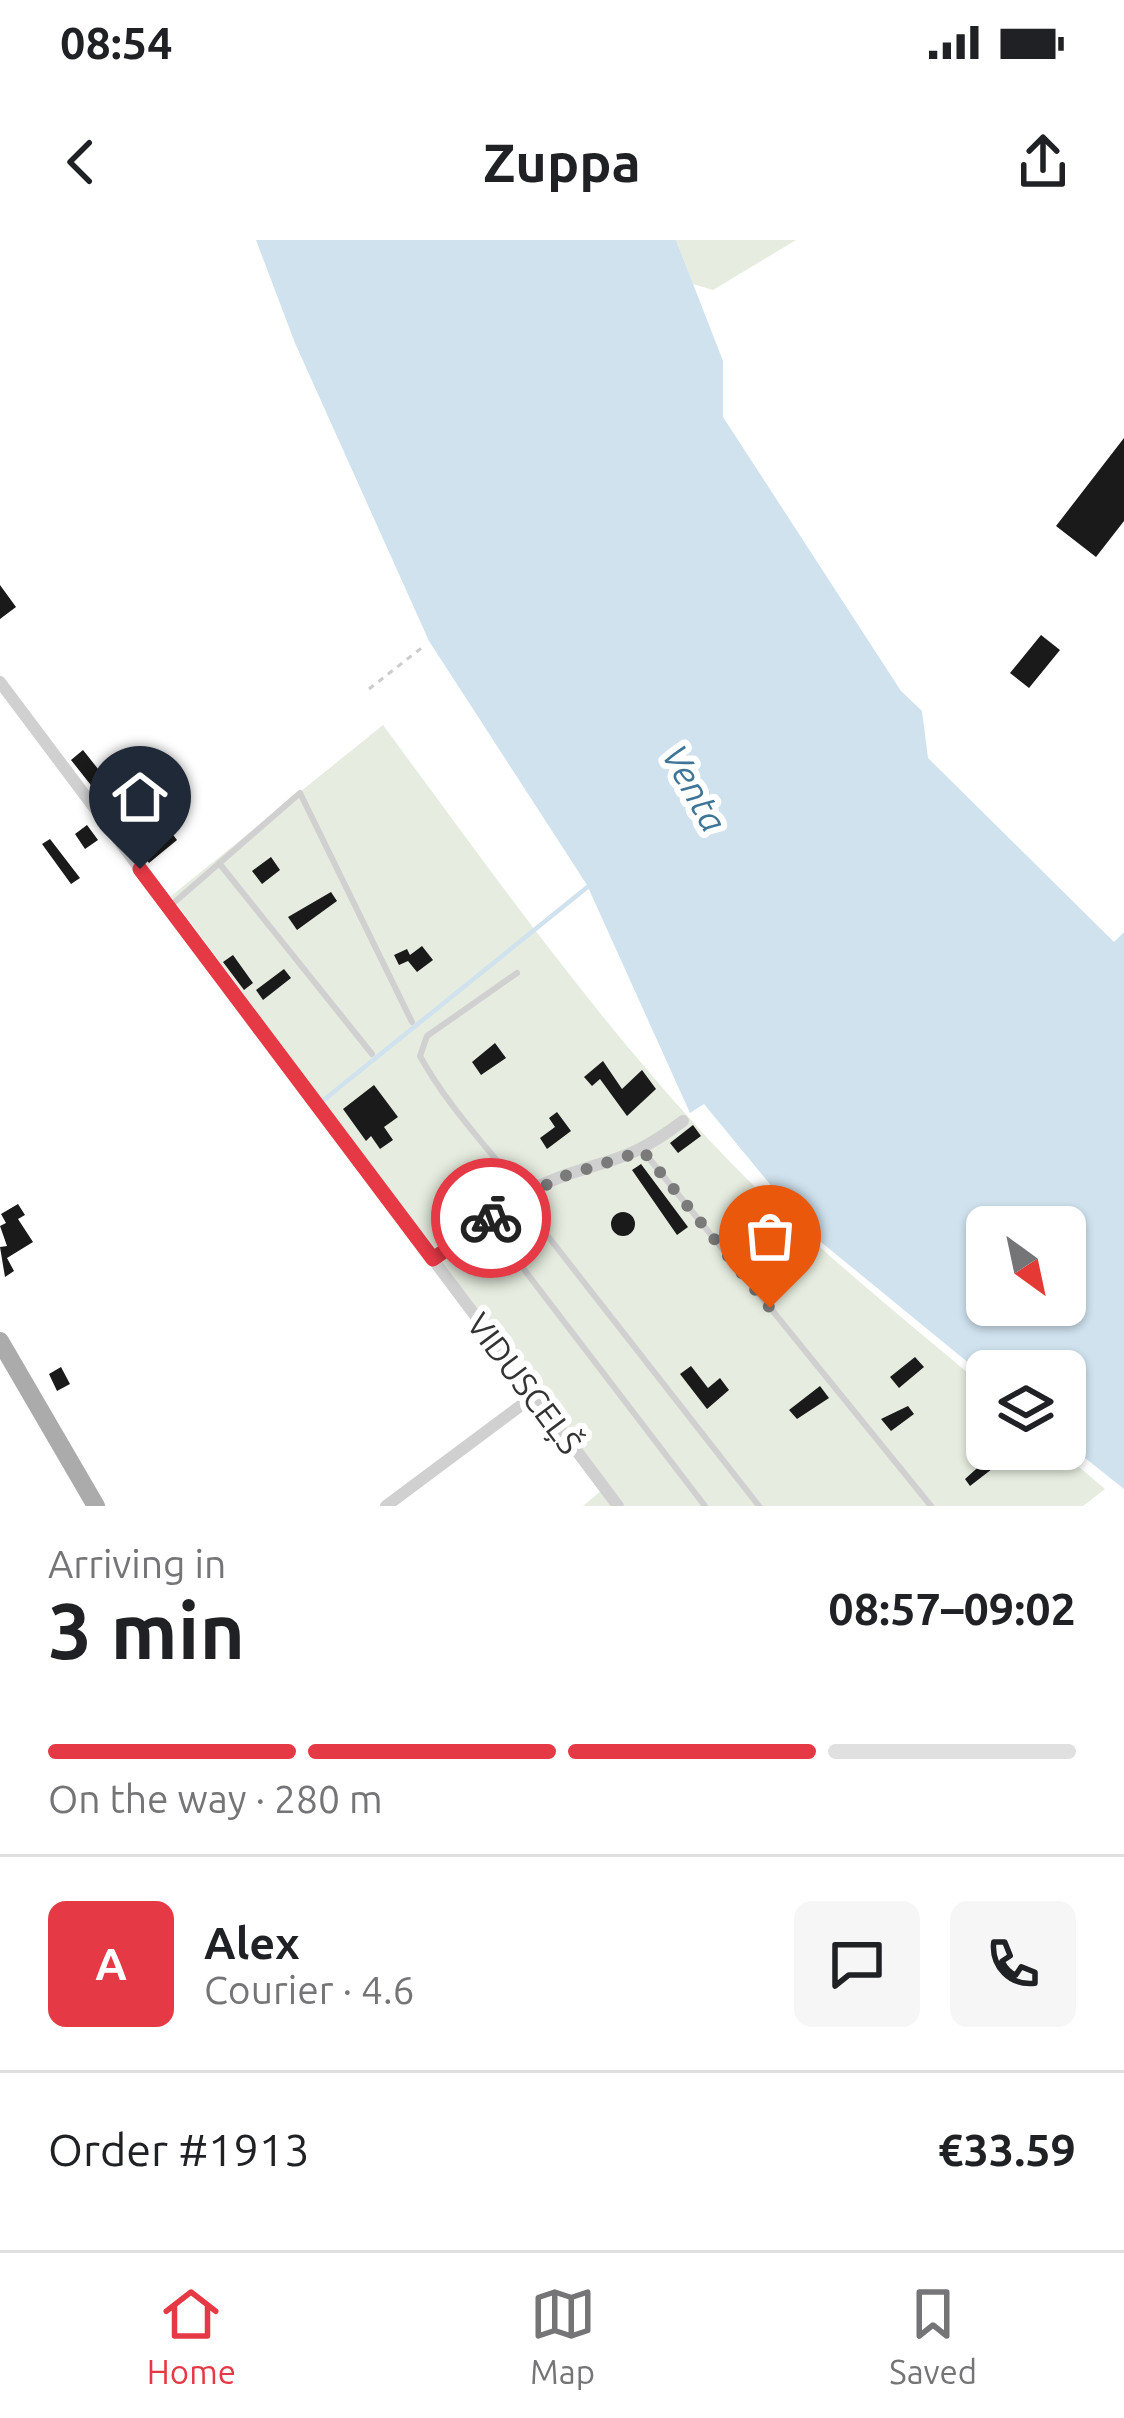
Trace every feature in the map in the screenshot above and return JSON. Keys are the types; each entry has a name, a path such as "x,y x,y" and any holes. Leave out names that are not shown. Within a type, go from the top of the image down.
{"main road":[{"path":"1,1347 96,1506"}],"street":[{"name":"VIDUSCEĻŠ","path":"0,682 618,1506"},
{"path":"433,1259 521,1197 558,1178 643,1151 683,1121"},
{"path":"386,1506 535,1396"}],"lane":[{"path":"169,907 299,793 412,1022"},
{"path":"219,863 372,1054"},
{"path":"517,973 427,1036 420,1056 446,1104 474,1130 759,1506"},
{"path":"643,1151 931,1506"},
{"path":"487,1221 705,1506"}],"path":[{"path":"369,689 424,646"}],"shaded area":[{"path":"676,240 796,240 713,290 693,284"},
{"path":"383,725 570,976 691,1120 797,1226 966,1371 966,1470 1083,1470 1105,1489 1083,1506 583,1506 608,1485 171,896"}],"water":[{"name":"Venta","path":"256,240 676,240 723,361 723,417 901,691 922,711 928,758 1114,942 1124,932 1124,1489 1086,1459 1086,1350 966,1350 966,1361 810,1233 704,1104 690,1113 587,885 429,641 295,343"}],"building":[{"path":"1124,438 1124,521 1096,557 1056,526"},
{"path":"0,585 16,607 0,619"},
{"path":"1041,635 1060,650 1029,688 1010,673"},
{"path":"83,750 106,779 94,789 71,760"},
{"path":"87,825 98,840 85,849 75,834"},
{"path":"170,831 177,840 149,863 139,850"},
{"path":"50,839 80,878 71,884 42,844"},
{"path":"271,857 280,870 262,884 252,871"},
{"path":"331,892 337,901 297,930 288,917"},
{"path":"422,946 433,960 417,972 408,961 399,965 394,955 407,949 410,955"},
{"path":"233,955 253,983 244,990 223,962"},
{"path":"284,969 291,978 263,1000 256,990"},
{"path":"495,1043 506,1058 481,1075 472,1062"},
{"path":"603,1061 622,1089 642,1070 656,1089 627,1116 600,1079 592,1086 584,1077"},
{"path":"374,1085 398,1117 384,1127 393,1140 380,1149 371,1136 366,1141 343,1109"},
{"path":"557,1112 571,1131 547,1149 540,1138 555,1127 549,1118"},
{"path":"693,1125 701,1136 678,1153 670,1143"},
{"path":"641,1164 688,1227 677,1235 632,1170"},
{"path":"752,1197 768,1218 759,1226 740,1206"},
{"path":"18,1204 25,1215 18,1219 33,1242 7,1258 14,1271 5,1277 0,1247 7,1246 0,1226 6,1223 1,1214"},
{"path":"623,1212 635,1224 623,1236 611,1224"},
{"path":"915,1357 924,1367 899,1388 890,1377"},
{"path":"691,1366 708,1388 720,1378 729,1390 707,1409 680,1374"},
{"path":"61,1367 70,1384 57,1391 49,1374"},
{"path":"820,1386 829,1398 797,1419 789,1410"},
{"path":"908,1406 914,1414 891,1431 881,1419"},
{"path":"975,1470 991,1470 970,1486 965,1479"}],"waterway":[{"path":"320,1103 590,885"}],"way so far":[{"path":"491,1218 558,1178 602,1168 643,1151 770,1308"}],"route":[{"path":"140,869 433,1259 491,1218"}]}
